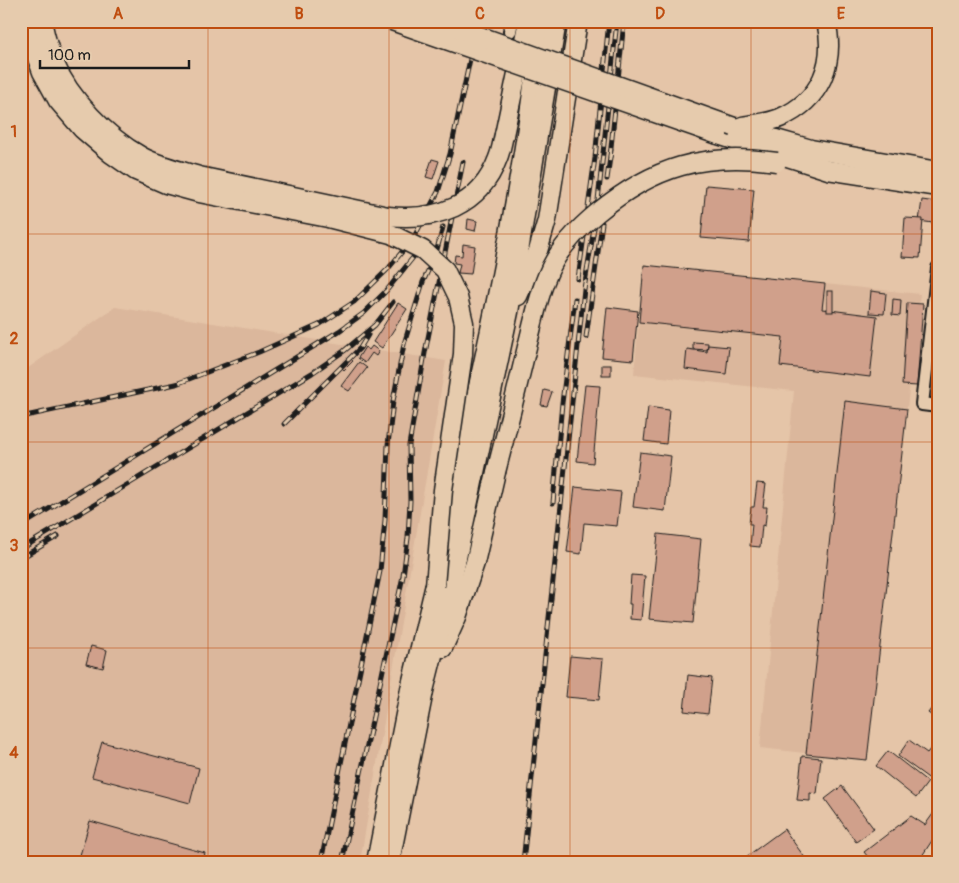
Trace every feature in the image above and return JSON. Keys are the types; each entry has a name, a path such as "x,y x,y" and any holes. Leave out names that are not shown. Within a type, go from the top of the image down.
{"highway":[{"path":"392,21 718,135 780,152 828,170 938,187"},
{"path":"438,21 734,126 780,152"},
{"path":"530,29 557,21"},
{"path":"510,312 532,266 547,220 578,21"},
{"path":"734,126 758,124 779,118 795,110 811,96 820,83 827,67 830,35 826,21"},
{"path":"31,24 71,91 94,119 118,140 142,156 170,168 199,176 404,218 442,213 459,206 483,185 499,158 530,29"},
{"path":"31,24 42,72 58,101 82,129 110,153 136,171 166,184 199,193 328,218 391,234 423,250 445,270 458,297 464,323 463,354 443,490 435,586"},
{"path":"390,862 424,692 455,567 510,312 530,29"},
{"path":"376,862 410,689 435,586 496,306 534,81 530,29"},
{"path":"424,692 457,617 475,564 540,296 551,267 577,229 618,196 641,182 687,164 717,159 748,158 811,149 938,171"}],"street":[{"path":"938,268 922,404 938,406"}],"shaded area":[{"path":"644,265 920,294 867,760 760,748 794,391 634,374"},
{"path":"115,307 446,361 360,862 21,862 21,373"}],"building":[{"path":"432,159 439,161 433,179 426,177"},
{"path":"706,185 754,189 749,242 701,238"},
{"path":"922,200 936,202 933,223 919,221"},
{"path":"905,218 923,219 920,258 902,257"},
{"path":"468,219 477,221 475,231 467,229"},
{"path":"463,244 475,246 471,274 458,273 460,264 454,263 455,255 462,256"},
{"path":"644,265 825,284 822,309 877,316 870,377 780,366 783,337 639,322"},
{"path":"827,291 833,291 833,312 827,312"},
{"path":"871,291 886,293 884,314 869,313"},
{"path":"893,299 901,300 900,316 892,315"},
{"path":"398,303 407,309 382,348 373,342"},
{"path":"907,303 923,304 917,386 902,385"},
{"path":"607,307 638,311 633,360 602,357"},
{"path":"693,342 708,343 707,350 693,349"},
{"path":"708,345 729,347 726,374 685,369 687,349 707,352"},
{"path":"372,346 379,351 376,356 372,353 365,363 358,358 365,347 369,350"},
{"path":"350,358 353,361 344,370 341,367"},
{"path":"359,362 367,368 349,391 341,386"},
{"path":"602,365 611,365 611,375 602,375"},
{"path":"585,385 600,386 593,463 577,461"},
{"path":"544,390 552,392 547,406 541,405"},
{"path":"845,401 907,409 867,760 806,754"},
{"path":"648,407 669,410 666,444 644,441"},
{"path":"640,452 671,456 665,511 633,507"},
{"path":"757,483 766,484 763,507 767,507 765,526 762,525 760,547 750,546 752,524 749,524 751,507 754,507"},
{"path":"575,487 621,492 617,526 584,523 581,554 567,552"},
{"path":"658,534 701,539 693,623 649,619"},
{"path":"631,575 645,576 641,620 630,619"},
{"path":"91,646 107,650 103,668 86,664"},
{"path":"570,656 603,659 599,700 566,697"},
{"path":"688,675 712,678 708,714 684,711"},
{"path":"938,700 938,720 928,713"},
{"path":"938,739 938,785 898,756 909,740 927,753"},
{"path":"102,742 199,768 190,803 92,777"},
{"path":"888,751 928,782 916,798 876,766"},
{"path":"802,756 821,758 817,794 810,793 810,801 797,800"},
{"path":"842,786 874,829 856,842 825,799"},
{"path":"938,807 938,838 935,836 918,862 872,862 864,852 911,816 925,825"},
{"path":"90,821 205,853 203,862 78,862"},
{"path":"784,829 808,862 739,862"}],"railway":[{"path":"21,417 176,384 259,352 319,325 354,302 388,269 414,237 438,192 450,154 478,21"},
{"path":"578,279 595,158 609,21"},
{"path":"523,862 584,289 597,210 617,21"},
{"path":"610,157 624,21"},
{"path":"607,179 611,150"},
{"path":"342,862 403,576 410,501 409,445 425,353 463,162"},
{"path":"586,337 602,223"},
{"path":"321,862 380,571 385,520 388,445 393,401 404,344 423,282 436,253 443,227"},
{"path":"21,526 339,331 364,313 387,290 419,250"},
{"path":"553,503 562,403 575,299"},
{"path":"21,549 312,373 344,351 375,325 393,302"},
{"path":"284,424 360,348 368,335"},
{"path":"21,558 58,536"}]}
